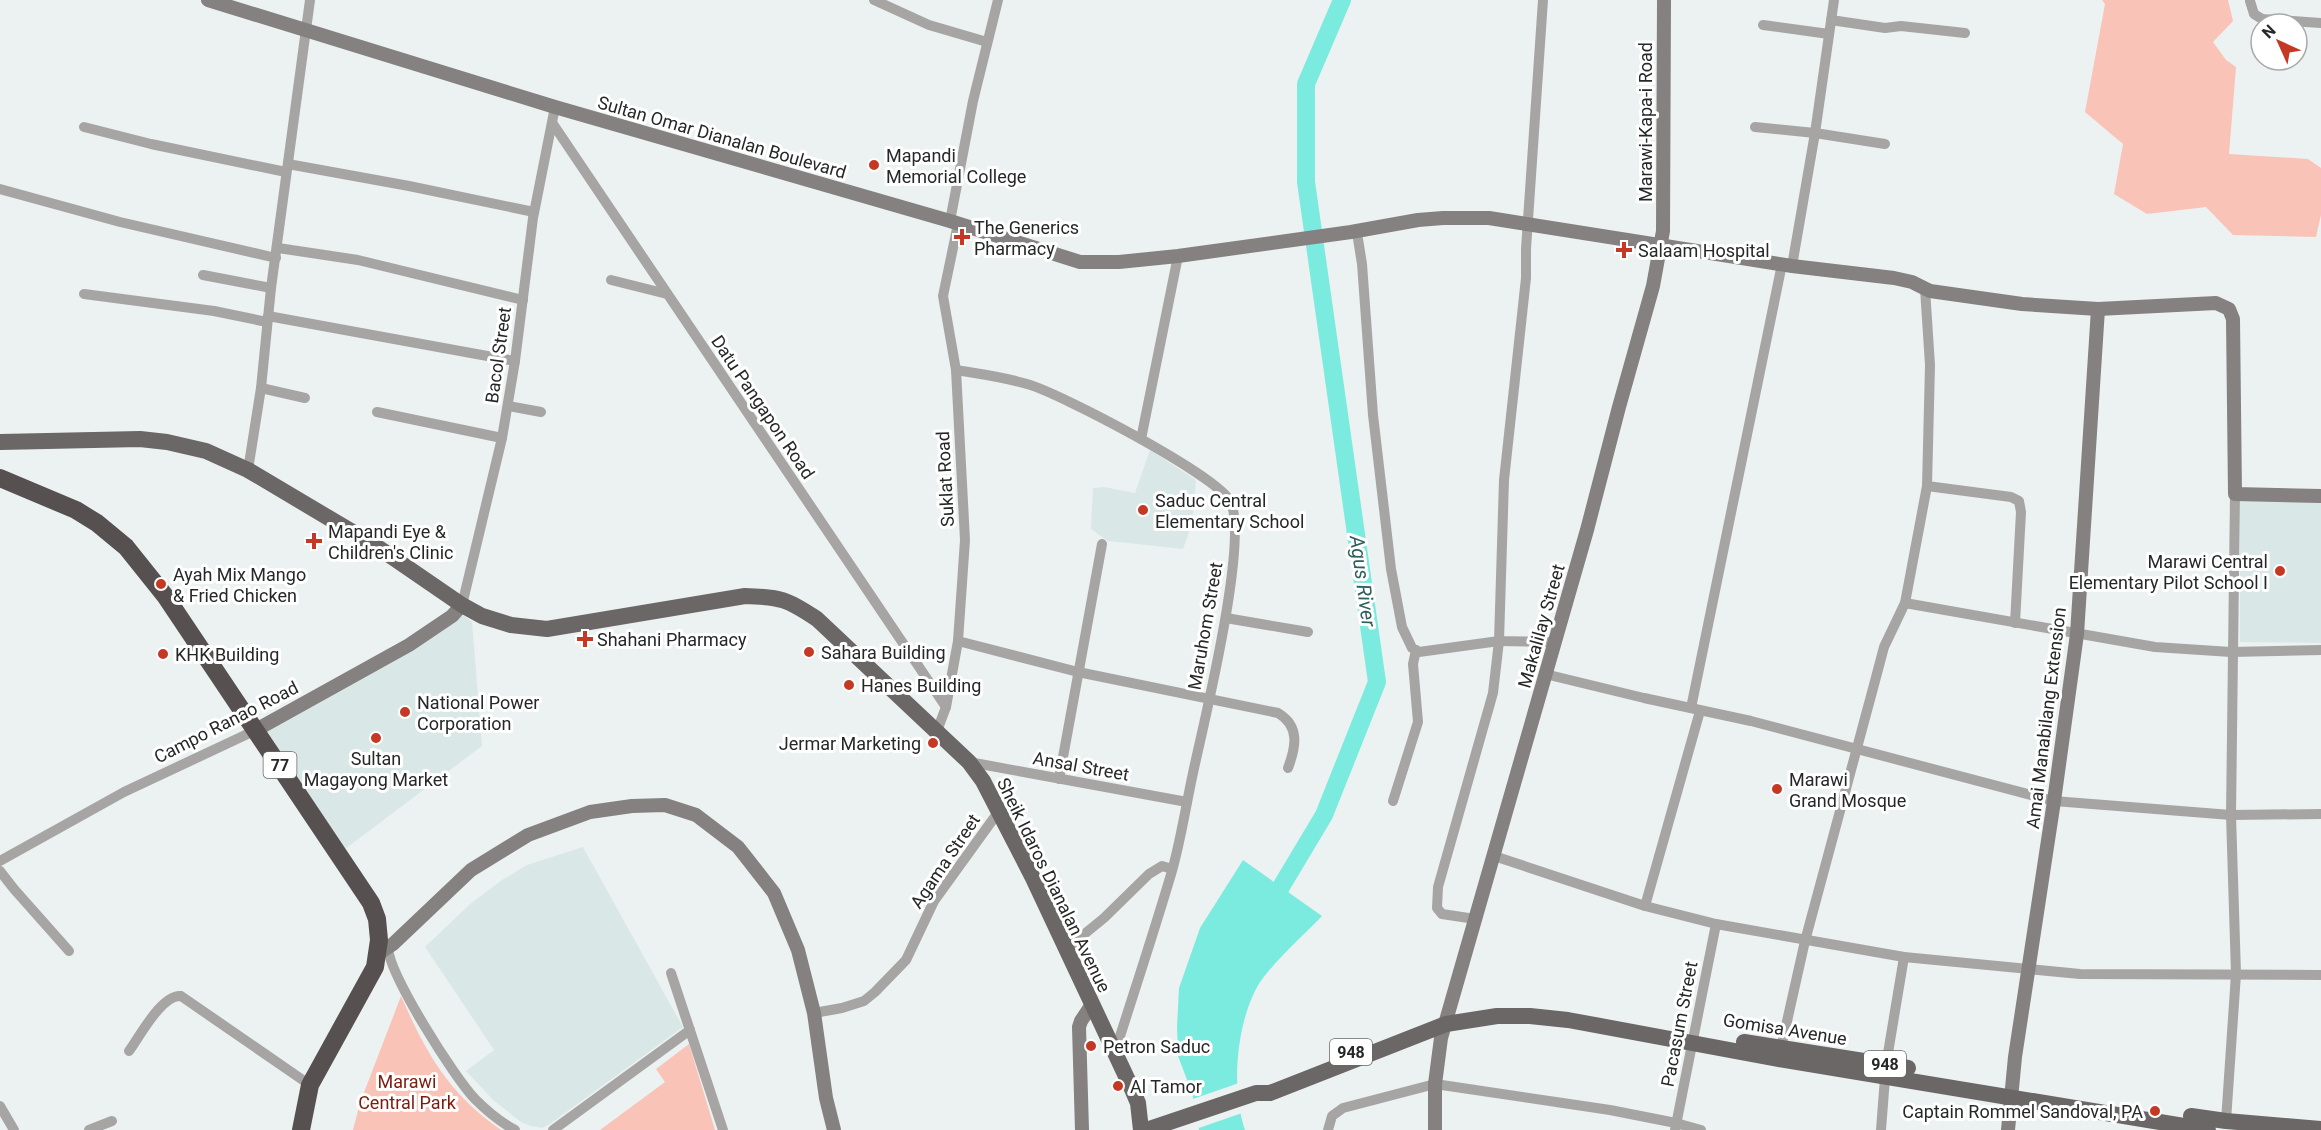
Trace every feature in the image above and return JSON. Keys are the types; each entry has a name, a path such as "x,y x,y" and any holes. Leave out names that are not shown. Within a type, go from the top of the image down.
{"highway":[{"name":"77","path":"0,478 76,510 98,523 126,547 166,597 182,625 256,730 371,903 383,951 310,1085 301,1130"}],"main road":[{"name":"Sultan Omar Dianalan Boulevard","path":"208,0 555,107 1080,262 1119,262 1267,243 1355,235 1418,220 1490,218 1528,226 1661,244 1787,265 1894,278 1912,282 1925,289 2022,304 2098,309 2216,303 2229,309 2233,319 2235,494"},
{"name":"Marawi-Kapa-i Road","path":"1661,244 1664,0"},
{"name":"Makalilay Street","path":"1435,1130 1438,1050 1556,642 1653,286 1661,244"},
{"name":"Amai Manabilang Extension","path":"2008,1130 2077,634 2098,309"},
{"name":"Sheik Idaros Dianalan Avenue","path":"0,442 140,439 167,442 206,451 248,470 376,546 462,606 482,616 511,625 547,629 745,596 775,597 795,604 817,619 937,731 969,762 983,781 1115,1052 1138,1103 1141,1130"},
{"path":"2235,494 2321,496"},
{"name":"Campo Ranao Road","path":"256,730 409,645 452,616 462,606"},
{"path":"383,951 471,870 528,835 590,812 632,806 665,805 696,815 738,847 774,893 798,950 814,1013 826,1098 834,1130"},
{"path":"1082,1130 1079,1027 1091,1006"},
{"name":"Gomisa Avenue","path":"1146,1130 1252,1094 1267,1084 1447,1020 1496,1008 1568,1013 1693,1040 2012,1091 2226,1121 2321,1129"},
{"name":"Gomisa Avenue","path":"1693,1040 1781,1048 1885,1070"},
{"name":"Gomisa Avenue","path":"2012,1091 2208,1130"}],"street":[{"path":"248,470 261,388 271,288 310,0"},
{"path":"874,0 929,25 987,42"},
{"name":"Suklat Road","path":"937,731 946,707 958,641 965,540 956,370 943,296 973,101 998,0"},
{"path":"1475,919 1442,914 1437,908 1438,887 1493,693 1499,641 1504,480 1524,297 1543,0"},
{"path":"1645,906 1695,709 1815,133 1834,0"},
{"path":"2250,1 2254,14 2262,20 2321,23"},
{"path":"1831,20 1885,28 1901,26 1965,33"},
{"path":"1763,25 1829,34"},
{"name":"Bacol Street","path":"462,606 508,406 534,212 555,107"},
{"name":"Datu Pangapon Road","path":"553,124 946,707"},
{"path":"84,127 162,146 409,186 534,212"},
{"path":"1755,127 1815,133 1885,144"},
{"path":"0,189 120,222 277,253 358,260 523,300"},
{"path":"1355,235 1362,264 1373,415 1391,569 1401,627 1412,648 1419,652 1499,641 1556,642"},
{"path":"1141,439 1178,256"},
{"path":"203,275 271,288"},
{"path":"611,280 667,294"},
{"path":"1781,1048 1805,941 1884,647 1905,603 1927,486 1930,365 1925,289"},
{"path":"84,294 268,319 515,361"},
{"name":"Maruhom Street","path":"956,370 1029,384 1066,400 1141,439 1211,482 1229,499 1234,516 1234,551 1226,618 1172,869 1115,1052"},
{"path":"261,388 305,398"},
{"path":"508,406 541,412"},
{"path":"377,412 502,438"},
{"path":"1927,486 2011,497 2019,501 2021,512 2015,623"},
{"path":"2226,1121 2235,974 2231,815 2231,652 2235,494"},
{"path":"1059,779 1102,544"},
{"path":"1905,603 2155,647 2231,652 2321,650"},
{"path":"1226,618 1308,632"},
{"path":"958,641 1078,672 1278,713 1287,718 1294,734 1293,756 1288,768"},
{"path":"1393,801 1418,722 1413,663 1416,650"},
{"path":"1545,674 1752,721 2054,801 2231,815 2321,814"},
{"name":"Campo Ranao Road","path":"0,861 124,792 256,730"},
{"name":"Ansal Street","path":"969,762 1187,801"},
{"name":"Agama Street","path":"814,1013 864,1001 906,960 934,901 999,811"},
{"path":"1494,856 1645,906 1716,924 1904,957 2080,975 2321,975"},
{"path":"1066,948 1104,918 1149,874 1162,866 1172,869"},
{"path":"0,871 69,951"},
{"name":"Pacasum Street","path":"1675,1126 1716,924"},
{"path":"383,951 422,1021 463,1084 489,1112 515,1130"},
{"path":"1881,1130 1885,1070 1904,957"},
{"path":"671,973 723,1130"},
{"path":"129,1051 164,1002 172,997 181,996 310,1085"},
{"path":"553,1130 690,1030"},
{"path":"1329,1130 1332,1116 1343,1108 1435,1084 1563,1101 1701,1130"},
{"path":"0,1106 14,1130"},
{"path":"88,1130 112,1121"}],"shaded area":[{"name":"Saduc Central Elementary School","path":"1150,450 1196,480 1192,524 1183,549 1108,541 1091,529 1093,488 1104,487 1135,493"},
{"name":"Marawi Central Elementary Pilot School I","path":"2240,499 2321,501 2321,643 2240,642"},
{"name":"Sultan Magayong Market","path":"463,615 472,622 482,746 345,849 265,729 402,655"},
{"path":"583,847 683,1027 542,1128 521,1122 493,1100 466,1071 494,1050 425,947 470,904 502,880 527,865"}],"green space":[{"path":"2102,0 2228,0 2233,21 2213,42 2226,60 2236,67 2229,154 2308,159 2321,168 2321,215 2316,237 2233,235 2206,207 2147,214 2114,194 2123,144 2085,112 2105,4"},
{"name":"Marawi Central Park","path":"401,996 420,1036 440,1070 467,1101 501,1130 353,1130 360,1103"},
{"path":"689,1044 715,1130 600,1130 665,1082 656,1069"}],"water":[{"path":"1243,860 1322,916 1270,969 1257,987 1250,1003 1240,1039 1237,1077 1238,1096 1245,1130 1199,1130 1192,1093 1178,1056 1179,988 1200,928"}],"pier":[{"path":"1239,1083 1242,1113 1196,1129 1190,1100"}],"waterway":[{"name":"Agus River","path":"1269,907 1324,815 1377,682 1306,182 1306,84 1342,0"}],"place":[{"name":"Mapandi Memorial College","path":"874,165"},
{"name":"The Generics Pharmacy","path":"962,237"},
{"name":"Salaam Hospital","path":"1624,250"},
{"name":"Saduc Central Elementary School","path":"1143,510"},
{"name":"Mapandi Eye & Children's Clinic","path":"314,541"},
{"name":"Marawi Central Elementary Pilot School I","path":"2280,571"},
{"name":"Ayah Mix Mango & Fried Chicken","path":"161,584"},
{"name":"Shahani Pharmacy","path":"585,639"},
{"name":"Sahara Building","path":"809,652"},
{"name":"KHK Building","path":"163,654"},
{"name":"Hanes Building","path":"849,685"},
{"name":"National Power Corporation","path":"405,712"},
{"name":"Sultan Magayong Market","path":"376,738"},
{"name":"Jermar Marketing","path":"933,743"},
{"name":"Marawi Grand Mosque","path":"1777,789"},
{"name":"Petron Saduc","path":"1091,1046"},
{"name":"Al Tamor","path":"1118,1086"},
{"name":"Captain Rommel Sandoval, PA","path":"2155,1111"}]}
